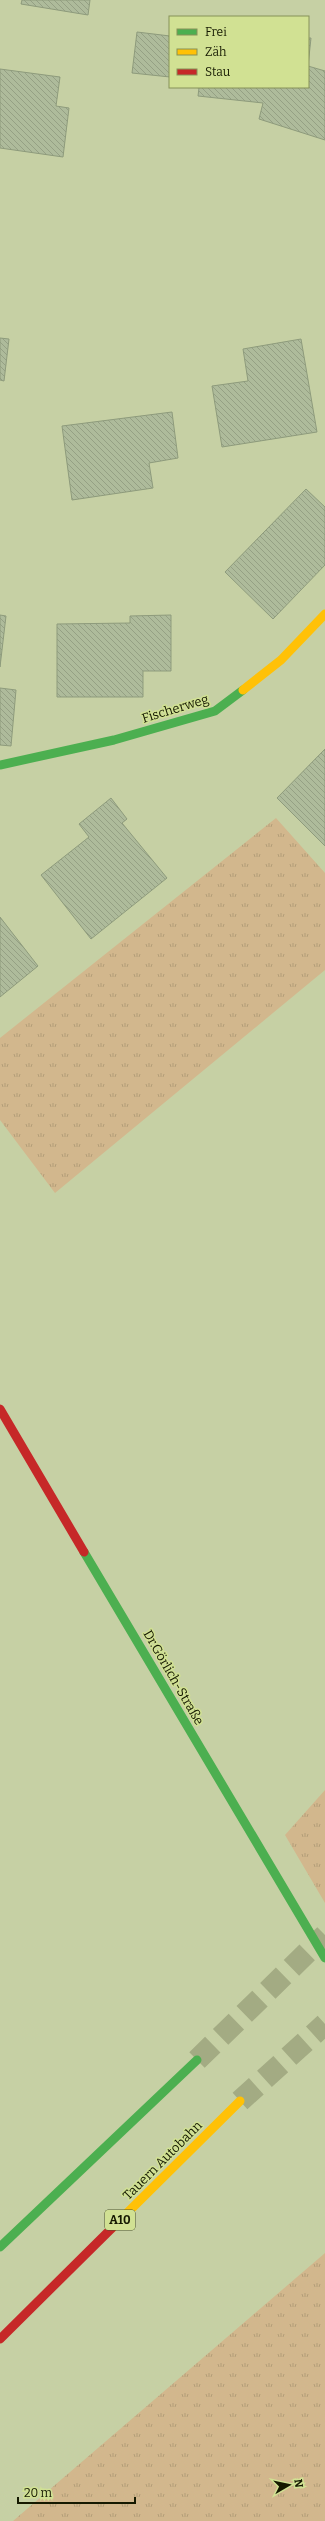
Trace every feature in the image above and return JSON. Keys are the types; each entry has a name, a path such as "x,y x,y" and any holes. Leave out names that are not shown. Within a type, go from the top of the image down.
{"main road":[{"name":"Fischerweg","path":"0,765 114,740 215,711 281,660 325,614"},
{"name":"Dr.Görlich-Straße","path":"0,1409 325,1958"},
{"path":"0,2247 197,2060"},
{"name":"Tauern Autobahn","path":"0,2339 240,2101"}],"green space":[{"path":"276,818 325,873 325,970 55,1193 0,1120 0,1038"},
{"path":"325,1790 325,1903 285,1835"},
{"path":"325,2253 325,2521 13,2521"}],"building":[{"path":"22,0 90,0 88,15 21,4"},
{"path":"137,32 169,36 169,77 132,73"},
{"path":"309,38 311,38 309,57"},
{"path":"309,66 325,71 325,140 259,119 263,103 198,96 199,88 309,88"},
{"path":"0,69 60,77 56,106 69,108 63,157 0,148"},
{"path":"0,338 9,339 4,381 0,380"},
{"path":"301,339 317,432 222,447 212,386 248,381 243,349"},
{"path":"172,412 178,458 149,463 153,488 72,500 62,426"},
{"path":"306,489 325,507 325,565 273,619 225,572"},
{"path":"0,615 6,616 0,667"},
{"path":"171,615 171,671 143,671 143,697 57,697 57,624 130,623 130,616"},
{"path":"0,688 16,690 11,746 0,745"},
{"path":"325,749 325,846 277,798"},
{"path":"111,798 127,819 122,823 167,878 91,939 41,875 89,837 79,824"},
{"path":"0,917 38,966 0,997"}],"tunnel":[{"path":"197,2060 325,1935"},
{"path":"240,2101 325,2024"}],"traffic: fast":[{"path":"0,765 114,740 215,711 243,690"},
{"path":"84,1552 325,1958"},
{"path":"0,2247 197,2060"}],"traffic: slow":[{"path":"243,690 281,660 325,614"},
{"path":"112,2228 240,2101"}],"traffic: jam":[{"path":"0,1409 84,1552"},
{"path":"0,2339 112,2228"}]}
